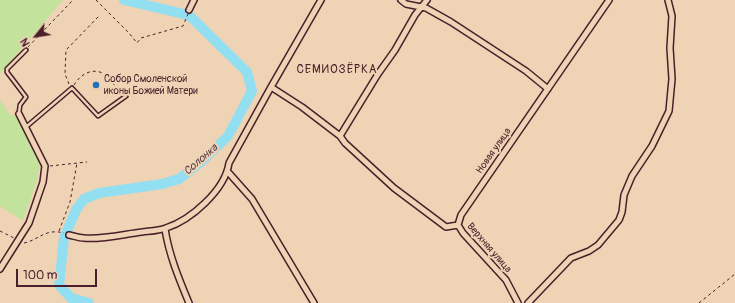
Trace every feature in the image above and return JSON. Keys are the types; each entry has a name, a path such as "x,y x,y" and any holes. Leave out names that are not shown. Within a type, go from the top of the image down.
{"street":[{"path":"189,10 194,0"},
{"path":"69,235 85,238 107,237 165,229 186,219 200,208 212,195 228,172 229,163 270,87 321,0"},
{"path":"401,0 406,4 426,8 451,22 526,71 548,89"},
{"path":"340,136 378,74 395,50 415,15 427,0"},
{"name":"Новая улица","path":"458,225 461,215 609,0"},
{"path":"528,303 571,258 589,251 598,245 619,220 622,212 624,195 632,176 652,146 669,111 672,79 670,48 672,16 668,0"},
{"path":"270,87 302,107 340,136 345,143 394,188 446,227 458,225"},
{"path":"0,269 29,223 43,182 45,166 19,114"},
{"path":"228,172 252,199 314,303"},
{"name":"Верхняя улица","path":"458,225 463,233 506,280 518,303"},
{"path":"165,229 172,260 190,303"}],"lane":[{"path":"19,114 20,106 26,97 7,72 7,69 26,50"},
{"path":"26,128 72,88 98,116 125,97"}],"path":[{"path":"26,50 73,0"},
{"path":"96,0 129,33 136,43 141,38 182,26 186,22 189,10"},
{"path":"100,15 66,50 65,74 67,81 72,88 84,73 92,71 99,72 106,76 125,97"},
{"path":"45,166 87,162"},
{"path":"58,232 70,202 77,163"},
{"path":"0,231 25,243 48,232 62,233"},
{"path":"700,303 735,274"}],"green space":[{"path":"0,0 63,0 0,74"},
{"path":"0,100 10,115 17,116 40,162 37,180 23,221 0,206"}],"waterway":[{"name":"Солонка","path":"89,303 71,298 59,285 64,238 76,210 84,199 99,193 162,184 179,179 202,161 228,136 252,91 247,72 191,17 124,0"}],"place":[{"name":"Собор Смоленской иконы Божией Матери","path":"96,85"}],"district":[{"name":"СЕМИОЗЁРКА","path":"337,70"}]}
